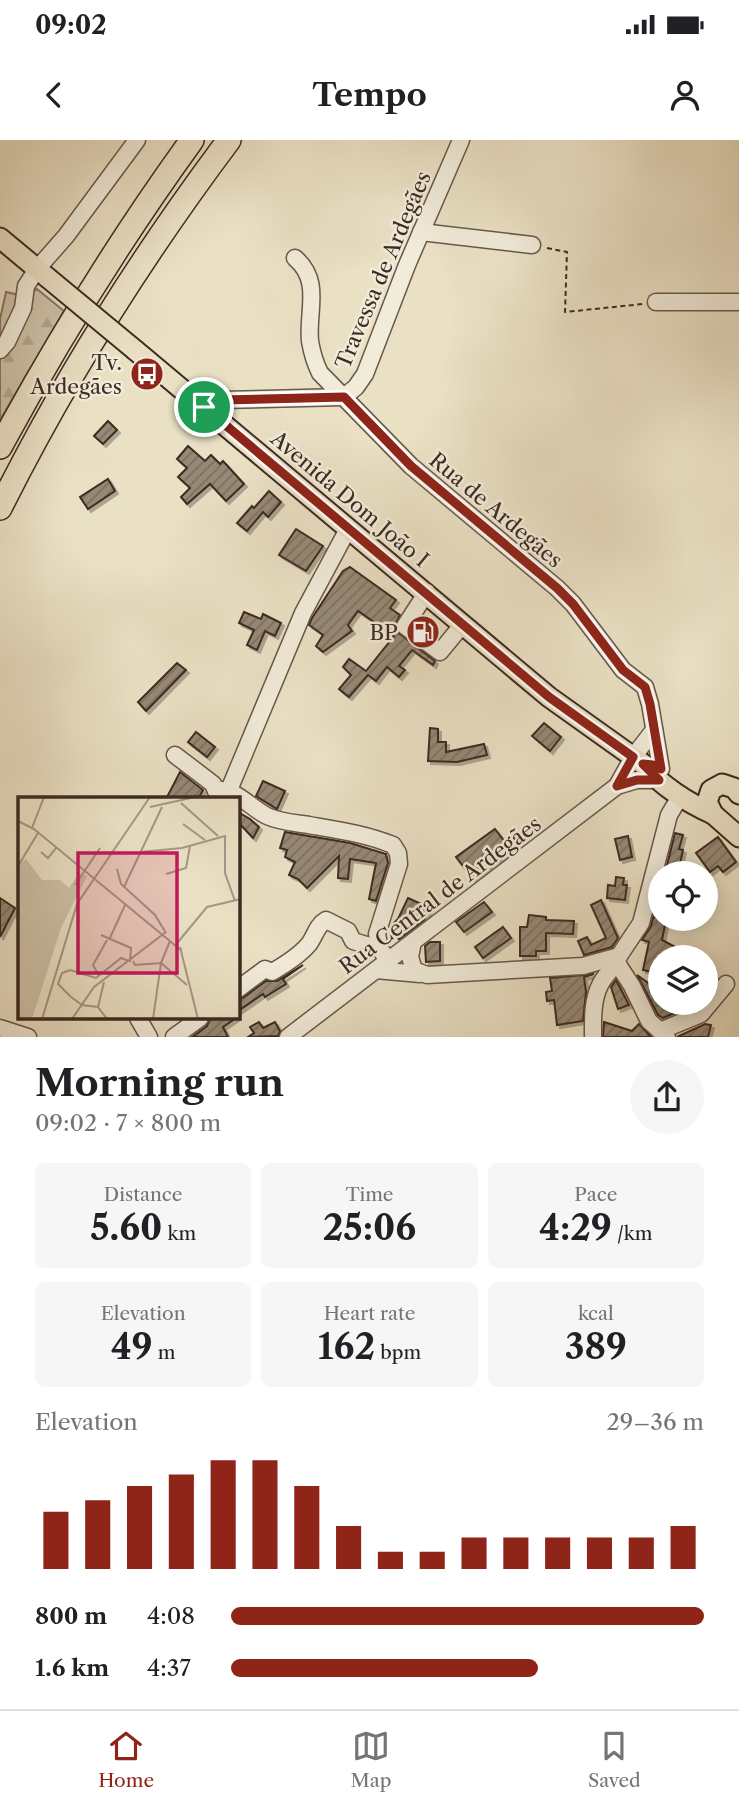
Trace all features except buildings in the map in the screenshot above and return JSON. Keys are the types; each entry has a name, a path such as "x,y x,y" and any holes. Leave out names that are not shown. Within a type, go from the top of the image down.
{"highway":[{"path":"0,447 64,333 143,210 192,140"},
{"path":"0,508 45,421 90,343 175,212 229,140"}],"main road":[{"name":"Avenida Dom João I","path":"0,238 427,592 549,697 649,767 695,806 725,819 739,837"},
{"name":"Avenida Dom João I","path":"649,767 687,785 725,788"},
{"path":"725,788 710,790 707,802 725,819"}],"street":[{"path":"0,351 23,308 26,286 42,273 137,140"},
{"name":"Travessa de Ardegães","path":"204,407 221,400 344,397 356,387 365,374 461,140"},
{"path":"421,232 532,245"},
{"name":"Rua de Ardegães","path":"295,258 303,265 312,285 310,340 320,373 411,466 573,604 623,670 645,687 653,730 649,767"},
{"path":"656,302 739,302"},
{"path":"175,755 213,785 219,793 303,613 348,529"},
{"path":"427,592 405,626 440,652 463,624"},
{"path":"649,767 653,730"},
{"name":"Rua Central de Ardegães","path":"288,1037 382,959 413,942 459,909 617,786 649,767"},
{"name":"Rua Central de Ardegães","path":"617,786 637,780 649,767"},
{"path":"725,788 739,775"},
{"path":"593,1037 593,1009 600,984 641,923 669,814 681,796"},
{"path":"240,801 274,819 348,831 393,845 398,853 399,864 377,934 382,959"},
{"path":"240,988 265,969 272,972 290,962 308,945 320,923 326,920 348,931 353,941 382,959 417,972 443,976 583,966 618,960"},
{"path":"413,942 410,957 417,972"},
{"path":"618,960 649,1021 664,1034 701,1014 726,984"},
{"path":"139,1020 149,1037"},
{"path":"174,1037 197,1020"},
{"path":"0,1028 28,1037"}],"path":[{"path":"532,245 567,252 565,312 656,302"}],"green space":[{"path":"37,289 64,311 0,420 0,319 6,292 24,296"}],"place":[{"name":"Tv. Ardegães","path":"147,374"},
{"name":"BP","path":"423,632"}],"route":[{"path":"344,397 411,466 557,588 573,604 623,670 645,687 661,769 643,764 650,774 659,780 637,780 617,786 633,757 549,697 204,407 221,400 344,397"}]}
